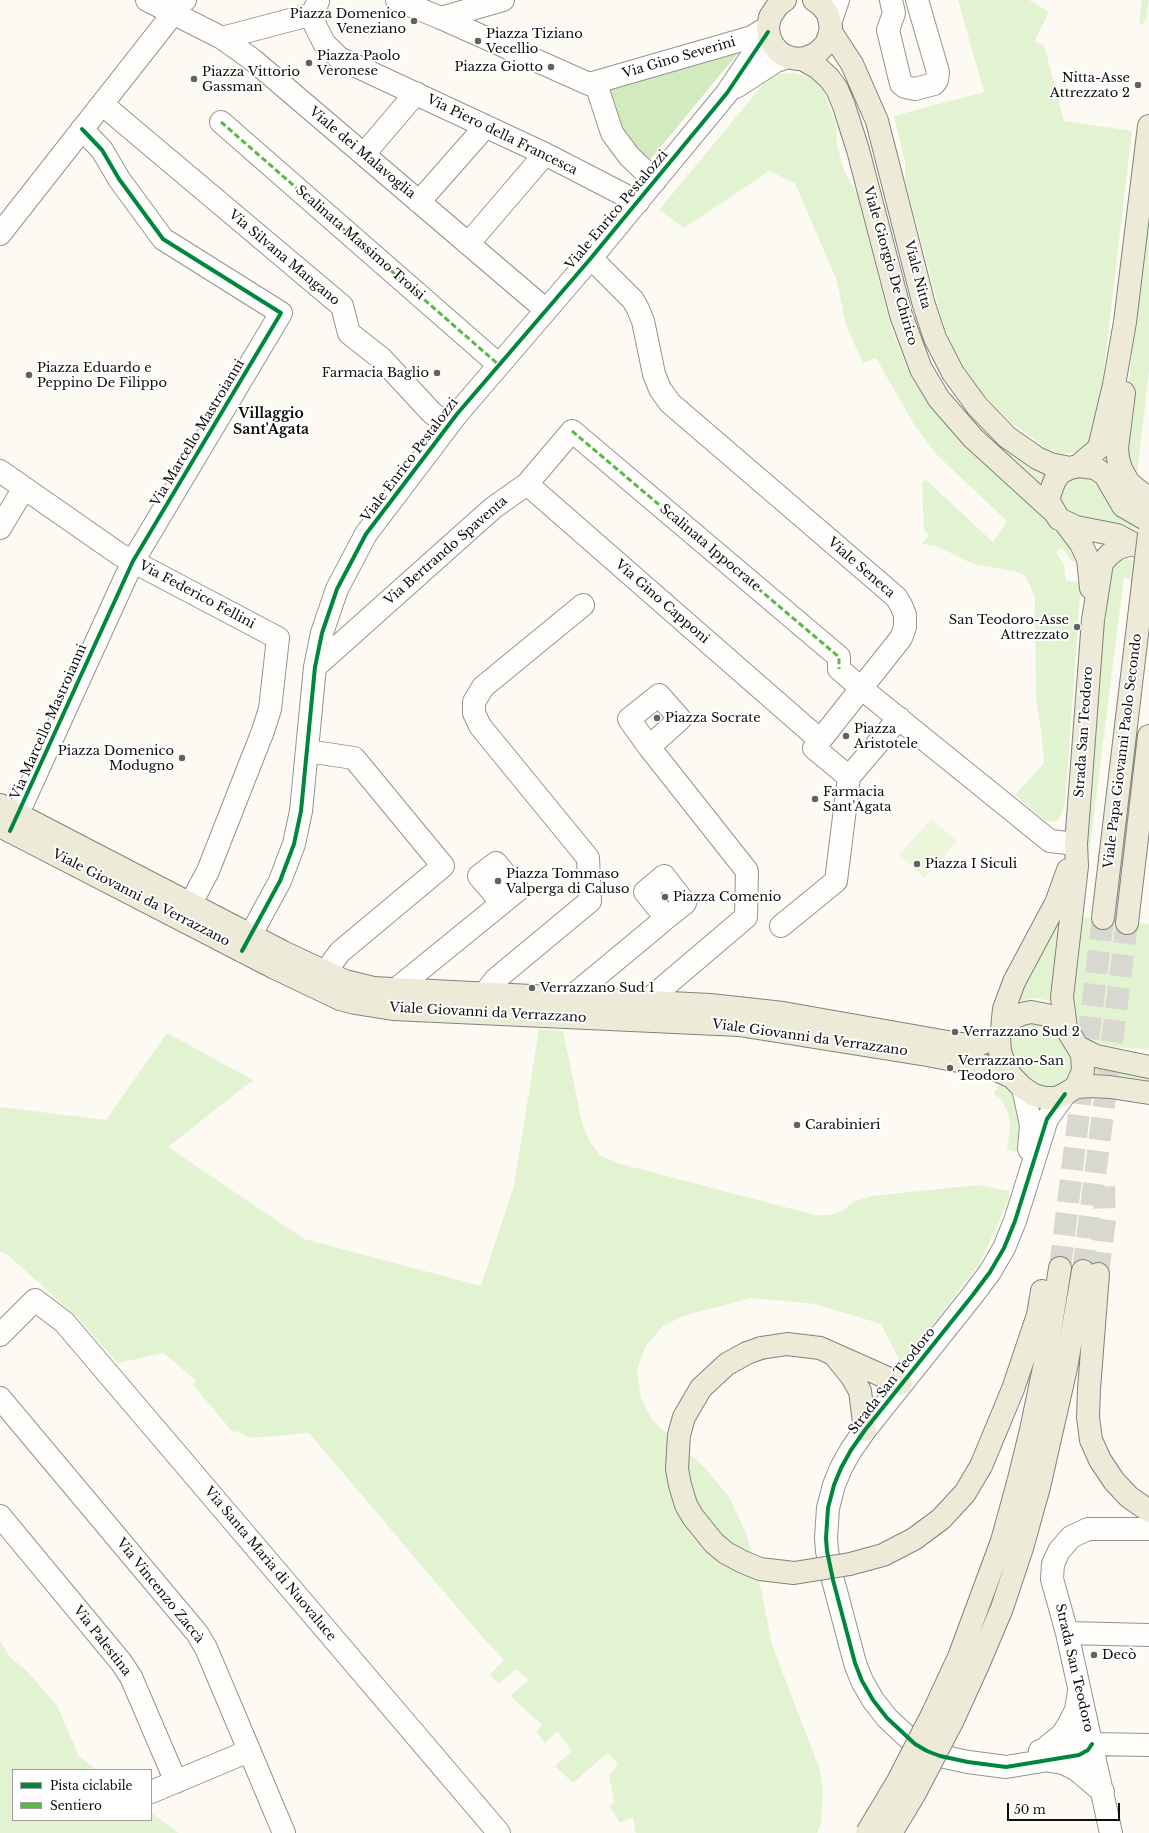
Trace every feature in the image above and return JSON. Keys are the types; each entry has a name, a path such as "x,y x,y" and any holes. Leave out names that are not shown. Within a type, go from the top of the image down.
{"main road":[{"path":"768,19 778,5 785,0"},
{"name":"Viale Nitta","path":"814,0 825,10 830,28 852,64 877,121 924,305 935,338 952,373 977,406 1007,437 1037,458 1050,464 1095,468 1105,475 1123,506 1149,521"},
{"name":"Viale Giorgio De Chirico","path":"768,19 773,45 780,52 818,68 829,78 837,89 858,150 900,315 921,369 939,398 973,438 1060,518"},
{"path":"795,58 814,56 821,51 826,44 830,28"},
{"path":"1092,620 1088,559 1081,544 1060,518 1049,496 1055,480 1060,473 1074,467 1099,448 1114,385 1125,322 1149,126"},
{"path":"1125,322 1129,354 1117,448 1118,458 1121,469 1130,483 1149,499"},
{"path":"1060,518 1144,544"},
{"path":"1092,620 1102,563 1118,548 1144,544"},
{"name":"Viale Papa Giovanni Paolo Secondo","path":"1103,918 1143,584 1144,544"},
{"name":"Strada San Teodoro","path":"1066,1028 1062,997 1078,866 1076,844 1092,620"},
{"name":"Viale Papa Giovanni Paolo Secondo","path":"1127,923 1149,736"},
{"name":"Viale Giovanni da Verrazzano","path":"7,819 191,903 247,943 325,972 342,990"},
{"name":"Viale Giovanni da Verrazzano","path":"7,819 247,943 342,990 372,1007 739,1025 927,1055 990,1067 1017,1082"},
{"name":"Strada San Teodoro","path":"1000,1033 1004,1009 1014,982 1056,903 1076,844"},
{"name":"Viale Giovanni da Verrazzano","path":"342,990 373,988 483,995 710,1005 783,1013 959,1044 980,1044 1000,1033"},
{"path":"1071,1091 1083,1072 1083,1062 1078,1047 1066,1028 1047,1015 1031,1012 1022,1014 1011,1020 1000,1033 1002,1059 1017,1082 1034,1095 1045,1098 1056,1098 1071,1091 1092,1086 1110,1087 1149,1093"},
{"path":"1078,1047 1096,1056 1149,1067"},
{"path":"867,1833 897,1783 933,1713 959,1657 1002,1541 1031,1430 1045,1363 1053,1267 1010,1396 981,1466 964,1493 941,1519 914,1539 882,1555 850,1564 794,1573 760,1569 743,1562 714,1543 692,1517 680,1485 677,1469 679,1435 684,1417 701,1388 727,1364 747,1353 761,1348 796,1344 820,1348 901,1384"},
{"path":"891,1833 915,1793 952,1722 1002,1608 1022,1548 1039,1487 1090,1272 1088,1417 1091,1440 1100,1460 1114,1481 1129,1497 1149,1511"},
{"path":"832,1353 843,1364 860,1391 865,1430"}],"street":[{"name":"Viale dei Malavoglia","path":"147,0 179,7 266,70 546,310"},
{"path":"397,0 441,18 594,89 612,132 628,156 655,181"},
{"path":"830,28 838,0"},
{"path":"891,0 894,13 888,30 901,84 905,87 915,89 934,84 937,80 938,72 917,0"},
{"path":"441,18 493,3 496,43"},
{"path":"0,234 82,128 179,7"},
{"path":"222,38 316,7"},
{"name":"Via Piero della Francesca","path":"316,7 315,25 324,43 339,58 366,69 485,127 545,154 638,202"},
{"path":"726,93 768,19"},
{"name":"Via Gino Severini","path":"594,89 752,37 768,19"},
{"path":"726,93 771,65 795,58"},
{"path":"364,154 416,93"},
{"name":"Viale Enrico Pestalozzi","path":"247,943 280,881 294,844 301,811 315,667 322,633 337,589 366,534 448,426 499,364 638,202 726,93"},
{"name":"Via Silvana Mangano","path":"102,104 342,306 349,333 382,359 431,412 448,426"},
{"name":"Scalinata Massimo Troisi","path":"221,122 499,364"},
{"path":"420,202 485,127"},
{"name":"Via Marcello Mastroianni","path":"7,819 133,561 280,314 163,239 119,179 102,150 82,128"},
{"path":"468,244 545,154"},
{"name":"Viale Seneca","path":"591,258 633,300 638,309 643,321 654,374 660,389 670,403 896,597 902,606 905,615 906,627 901,638 820,740"},
{"name":"Scalinata Ippocrate","path":"572,431 839,657 839,669 861,688"},
{"name":"Via Bertrando Spaventa","path":"315,667 493,508 527,484 572,431"},
{"name":"Via Federico Fellini","path":"0,471 120,554 278,638 270,709 263,731 208,871 191,903"},
{"name":"Via Gino Capponi","path":"527,484 820,740"},
{"path":"0,528 24,488"},
{"path":"483,995 496,980 590,901 588,858 480,726 474,713 474,702 483,687 583,605"},
{"path":"861,688 1050,841 1076,844"},
{"path":"781,926 836,881 849,777 899,718"},
{"path":"820,740 814,748 849,777"},
{"path":"307,751 354,758 443,866 340,952 325,972"},
{"path":"646,1002 746,918 747,871 654,753"},
{"path":"395,990 498,906"},
{"path":"570,998 662,922"},
{"name":"Strada San Teodoro","path":"1017,1082 1031,1125 1025,1192"},
{"name":"Strada San Teodoro","path":"1044,1756 1009,1757 968,1762 934,1754 921,1748 886,1718 873,1700 854,1663 827,1551 826,1524 829,1502 836,1480 851,1450 901,1384 972,1296 990,1272 1004,1248 1025,1192 1047,1119 1071,1091"},
{"name":"Via Santa Maria di Nuovaluce","path":"0,1335 35,1300 64,1322 500,1833"},
{"name":"Via Vincenzo Zaccà","path":"0,1398 197,1633 206,1648 284,1833"},
{"name":"Via Palestina","path":"0,1516 121,1662 131,1677 176,1782"},
{"name":"Strada San Teodoro","path":"1111,1833 1067,1633 1052,1579 1053,1564 1059,1551 1071,1537 1088,1529 1149,1529"},
{"path":"1067,1633 1149,1635"},
{"path":"1044,1756 1062,1735 1069,1724 1076,1710 1079,1688"},
{"path":"1044,1756 1071,1741 1082,1740 1092,1744 1149,1745"},
{"path":"152,1792 249,1751"},
{"path":"1044,1756 1077,1770 1103,1792"}],"green space":[{"path":"958,0 1029,0 1049,12 1034,42 1044,45 1064,121 1132,131 1098,420 1089,444 1082,450 1073,453 1062,454 1049,450 1012,423 985,397 969,374 954,349 941,317 905,180 905,162 894,116 984,92"},
{"path":"1142,0 1149,0 1146,19 1143,24 1139,23"},
{"path":"742,48 645,166 616,122 610,90"},
{"path":"793,73 803,75 814,80 823,90 836,123 837,145 844,171 857,194 891,327 909,373 930,405 951,431 1046,521 1066,544 1076,561 1072,562 1062,547 1056,552 1064,565 1066,581 1081,582 1065,805 1059,819 1055,822 1046,821 1015,795 1044,763 1036,697 1035,598 1030,585 1025,576 1015,571 973,564 937,546 922,544 929,535 924,531 922,483 926,480 993,542 1007,521 937,455 915,426 876,358 863,363 846,325 837,281 795,183 769,171 684,228 659,210 761,87 779,74"},
{"path":"1149,214 1149,372 1136,482 1121,444"},
{"path":"972,415 1050,470 1042,489 972,423 970,418"},
{"path":"1074,476 1091,476 1149,532 1149,542 1069,515 1060,499 1063,483"},
{"path":"1127,558 1149,569 1149,587 1124,577 1081,917 1149,924 1149,1049 1107,1047 1087,1038 1076,1020 1068,994 1090,807 1107,574 1111,574 1112,568 1118,561"},
{"path":"931,819 957,841 925,878 899,855"},
{"path":"1062,913 1050,1001 1036,998 1014,1002"},
{"path":"1042,1022 1055,1032 1071,1053 1072,1072 1066,1083 1052,1089 1032,1083 1013,1061 1009,1042 1011,1034 1020,1024"},
{"path":"539,1029 563,1031 582,1123 589,1141 600,1155 617,1163 815,1215 830,1215 843,1211 853,1202 872,1196 978,1185 1009,1191 1008,1201 980,1263 902,1365 881,1324 816,1304 751,1298 683,1316 663,1326 645,1347 637,1370 641,1399 653,1421 705,1468 729,1497 746,1533 762,1594 772,1645 820,1770 823,1790 821,1823 817,1833 636,1833 633,1817 620,1823 609,1806 614,1802 609,1776 618,1765 608,1752 573,1783 555,1766 572,1751 557,1731 545,1743 536,1731 542,1725 510,1696 529,1680 516,1669 499,1684 490,1674 504,1660 484,1639 309,1433 250,1438 239,1432 232,1431 193,1385 196,1381 164,1353 117,1363 78,1318 8,1255 0,1251 0,1107 106,1120 167,1033 253,1080 168,1147 304,1239 481,1286 514,1186"},
{"path":"1092,1064 1149,1076 1149,1085 1090,1078"},
{"path":"1000,1083 1005,1086 1014,1098 1021,1133 1017,1152 1007,1150 1010,1128 1009,1115 1001,1099 994,1094"},
{"path":"0,1641 10,1657 26,1670 57,1706 79,1756 95,1769 12,1769 12,1821 152,1821 152,1814 179,1833 0,1833"}],"tunnel":[{"path":"1060,1268 1103,918"},
{"path":"1083,1271 1127,923"},
{"path":"1098,1274 1105,1219 1104,1185"}],"marked path":[{"path":"221,122 499,365"},
{"path":"572,431 839,657 839,669"}],"cycle path":[{"path":"242,951 280,881 294,844 301,811 315,667 322,633 337,589 366,534 457,414 591,258 727,93 768,32"},
{"path":"10,831 133,561 281,313 163,239 119,179 102,150 82,129"},
{"path":"1065,1094 1047,1119 1015,1221 1004,1248 990,1272 865,1430 841,1468 834,1485 828,1508 826,1538 833,1580 855,1663 862,1681 873,1700 887,1718 915,1744 940,1756 968,1762 1006,1767 1079,1755 1088,1750 1092,1744"}],"place":[{"name":"Piazza Domenico Veneziano","path":"414,21"},
{"name":"Piazza Tiziano Vecellio","path":"478,41"},
{"name":"Piazza Paolo Veronese","path":"309,63"},
{"name":"Piazza Giotto","path":"551,67"},
{"name":"Piazza Vittorio Gassman","path":"194,79"},
{"name":"Nitta-Asse Attrezzato 2","path":"1138,85"},
{"name":"Farmacia Baglio","path":"437,373"},
{"name":"Piazza Eduardo e Peppino De Filippo","path":"29,375"},
{"name":"San Teodoro-Asse Attrezzato","path":"1077,627"},
{"name":"Piazza Socrate","path":"657,718"},
{"name":"Piazza Aristotele","path":"846,736"},
{"name":"Piazza Domenico Modugno","path":"182,758"},
{"name":"Farmacia Sant'Agata","path":"815,799"},
{"name":"Piazza I Siculi","path":"917,864"},
{"name":"Piazza Tommaso Valperga di Caluso","path":"498,881"},
{"name":"Piazza Comenio","path":"665,897"},
{"name":"Verrazzano Sud 1","path":"532,988"},
{"name":"Verrazzano Sud 2","path":"955,1032"},
{"name":"Verrazzano-San Teodoro","path":"950,1068"},
{"name":"Carabinieri","path":"797,1125"},
{"name":"Decò","path":"1094,1655"}],"district":[{"name":"Villaggio Sant'Agata","path":"271,422"}]}
